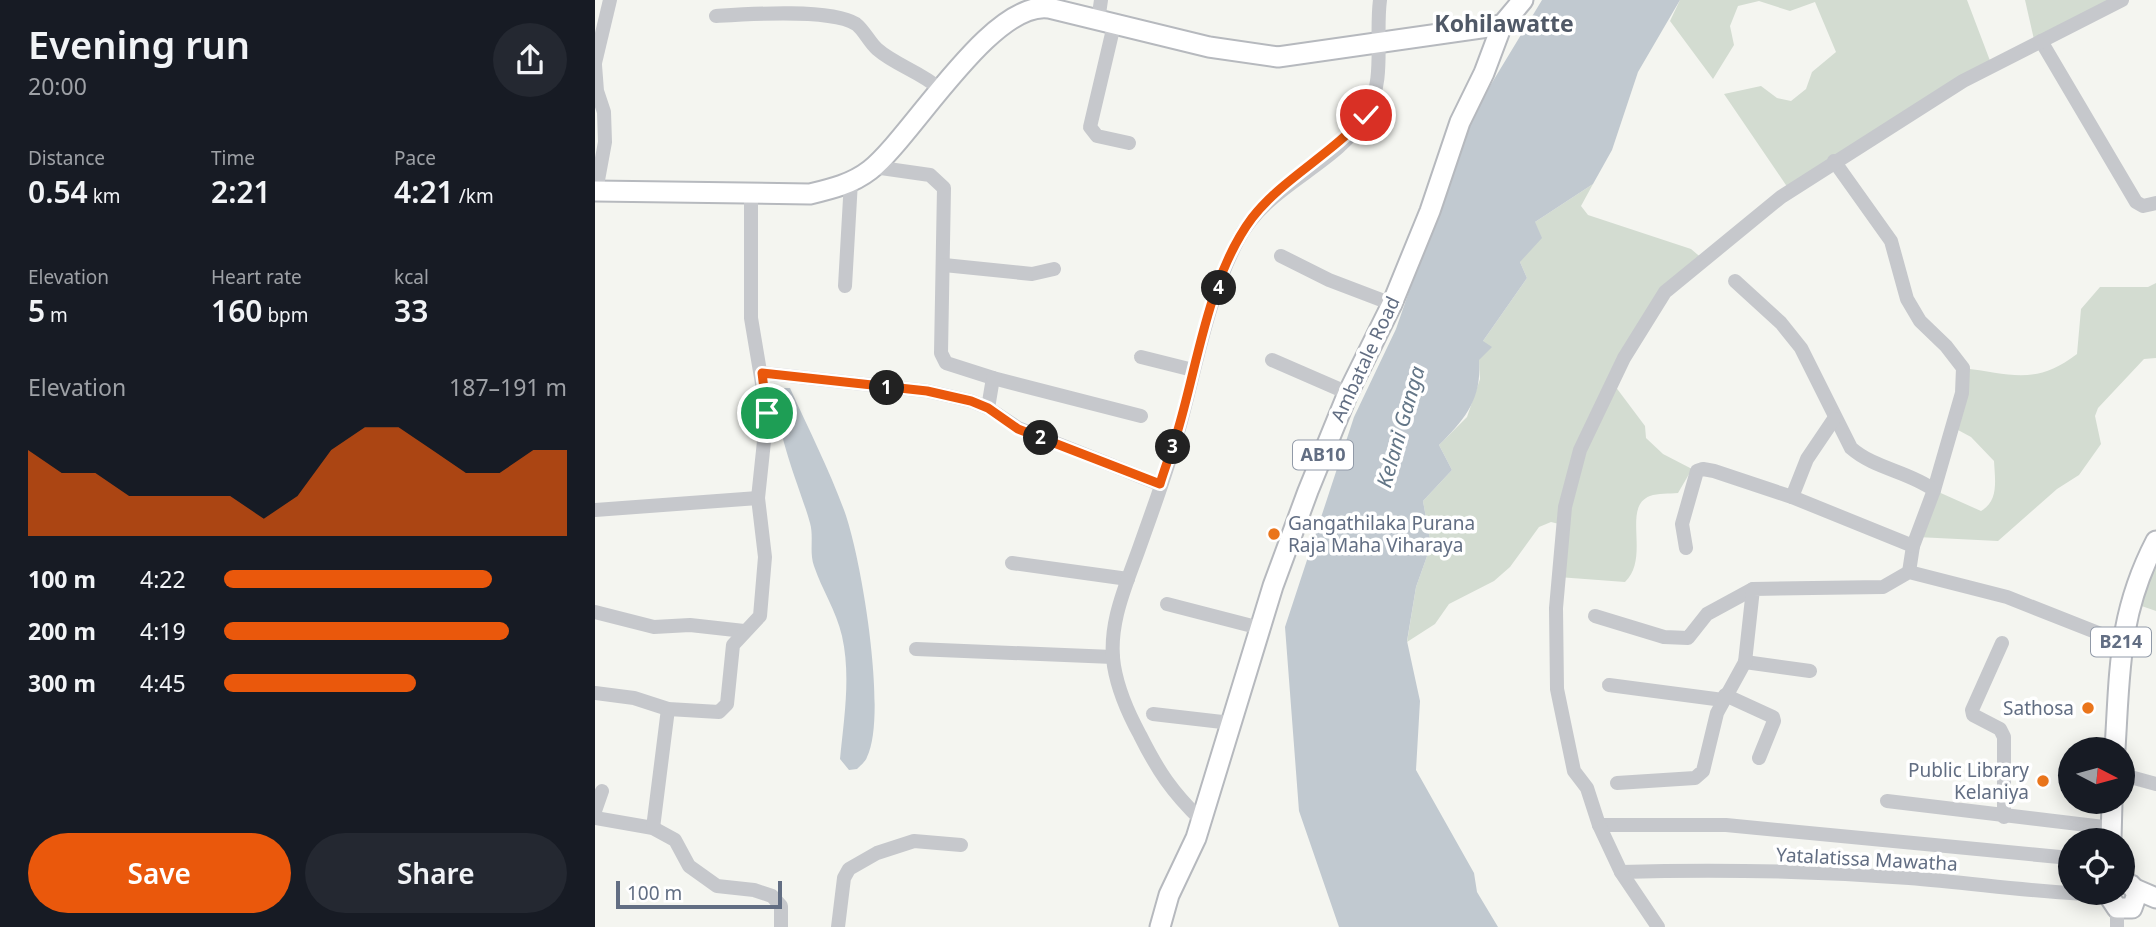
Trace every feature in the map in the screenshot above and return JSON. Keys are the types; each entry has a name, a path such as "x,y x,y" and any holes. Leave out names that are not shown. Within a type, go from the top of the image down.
{"main road":[{"name":"Ambatale Road","path":"1160,927 1169,895 1201,820 1260,628 1308,491 1348,393 1392,304 1430,211 1460,122 1484,73 1502,25 1523,0"},
{"path":"596,191 810,194 851,181 874,167 989,36 1026,4 1209,47 1278,57 1502,25"},
{"name":"B214","path":"2116,737 2121,642 2130,602 2156,541"},
{"path":"2135,899 2156,898"},
{"path":"2135,901 2156,905"}],"street":[{"path":"596,191 605,142 604,112 597,91 595,64 610,0"},
{"path":"1101,0 1106,23 1090,127 1097,136 1129,143"},
{"path":"1201,820 1160,775 1127,710 1113,657 1115,624 1178,433 1206,326 1239,238 1272,196 1344,141 1366,115 1377,73 1380,0"},
{"path":"1658,927 1621,872 1599,825 1587,788 1574,771 1557,689 1558,577 1565,506 1580,450 1624,358 1665,292 1781,197 1963,81 2122,0"},
{"path":"716,16 775,13 844,19 857,25 877,48 923,74 940,89"},
{"path":"2041,41 2136,202 2143,206 2156,203"},
{"path":"1834,161 1891,241 1907,299 1920,321 1958,358 1963,368 1962,393 1934,490 1913,546 1909,572"},
{"path":"874,167 930,175 939,180 945,196 942,359 993,378 1141,416"},
{"path":"845,286 851,181"},
{"path":"595,693 634,698 668,709 719,712 727,704 733,645 760,615 765,557 758,498 767,413 751,318 751,194"},
{"path":"1281,256 1329,280 1392,304"},
{"path":"944,265 1032,274 1053,269"},
{"path":"1735,281 1781,323 1801,348 1834,419 1851,448 1863,458 1916,477 1934,490"},
{"path":"1142,357 1193,370"},
{"path":"1272,360 1348,393"},
{"path":"762,373 927,391 988,408 1018,429 1160,484"},
{"path":"988,408 993,378"},
{"path":"1792,497 1807,459 1834,419"},
{"path":"1686,548 1682,524 1697,471 1703,469 1792,497 1913,546"},
{"path":"595,510 758,498"},
{"path":"1012,563 1128,579"},
{"path":"1594,616 1664,637 1688,638 1707,614 1753,589 1883,587 1909,572 2007,597 2121,642"},
{"path":"1617,783 1695,778 1703,771 1709,739 1724,698 1745,662 1753,589"},
{"path":"1167,604 1260,628"},
{"path":"595,611 654,627 690,625 744,631"},
{"path":"2002,643 1972,710 1973,715 2000,729 2004,737 2004,817"},
{"path":"916,649 1113,657"},
{"path":"1745,662 1810,671"},
{"path":"1609,685 1724,698 1773,717 1774,721 1759,758"},
{"path":"653,828 668,709"},
{"path":"1153,714 1231,723"},
{"path":"2135,778 2156,784"},
{"path":"595,811 602,791"},
{"path":"1887,801 2070,828"},
{"path":"595,818 653,828 675,840 689,866 717,886 754,890 772,896 781,906 781,927"},
{"path":"1599,825 1726,825 2058,857"},
{"path":"838,927 843,878 856,864 914,841 961,845"},
{"name":"Yatalatissa Mawatha","path":"1621,872 1688,870 1907,878 2058,893"}],"shaded area":[{"path":"1680,0 1967,0 1992,66 1790,191 1724,94 1761,86 1777,98 1791,101 1806,89 1812,72 1836,52 1815,2 1790,11 1759,1 1738,6 1730,26 1734,45 1713,79 1670,21"},
{"path":"2025,0 2122,0 2035,44"},
{"path":"1593,184 1581,206 1588,215 1691,249 1704,260 1665,292 1612,382 1645,426 1646,438 1663,454 1692,469 1678,493 1653,495 1642,502 1636,521 1636,560 1625,582 1558,577 1563,525 1551,522 1539,527 1510,567 1494,581 1449,604 1435,624 1407,642 1416,587 1431,545 1423,501 1452,470 1439,445 1467,417 1480,379 1479,360 1483,341 1527,278 1520,262 1535,222"},
{"path":"2156,283 2156,358 2144,359 2098,408 2095,416 2101,444 2079,475 2057,489 1998,541 1917,537 1934,490 1981,511 1991,502 1993,496 1994,461 1971,437 1958,430 1963,368 2009,375 2048,371 2077,354 2081,309 2100,287 2148,287"},
{"path":"2156,563 2156,611 2130,602"}],"water":[{"name":"Kelani Ganga","path":"1542,0 1680,0 1638,72 1612,150 1593,184 1535,222 1542,238 1520,262 1527,278 1483,341 1492,347 1479,360 1478,386 1470,407 1439,445 1452,470 1423,501 1431,545 1416,587 1407,641 1420,701 1416,770 1474,873 1477,892 1498,927 1339,927 1299,811 1285,627 1354,417 1396,329 1467,124"},
{"path":"780,388 790,388 825,464 844,510 858,562 870,635 875,707 873,736 867,757 857,769 849,770 840,759 846,697 845,651 836,617 813,561 810,523 782,435 778,401"}],"place":[{"name":"Gangathilaka Purana Raja Maha Viharaya","path":"1274,534"},
{"name":"Sathosa","path":"2088,708"},
{"name":"Public Library Kelaniya","path":"2043,781"}],"district":[{"name":"Kohilawatte","path":"1504,24"}],"route":[{"path":"767,413 762,373 833,383 927,391 971,401 988,408 1018,429 1160,484 1178,433 1201,339 1239,238 1272,196 1344,141 1366,115"}]}
